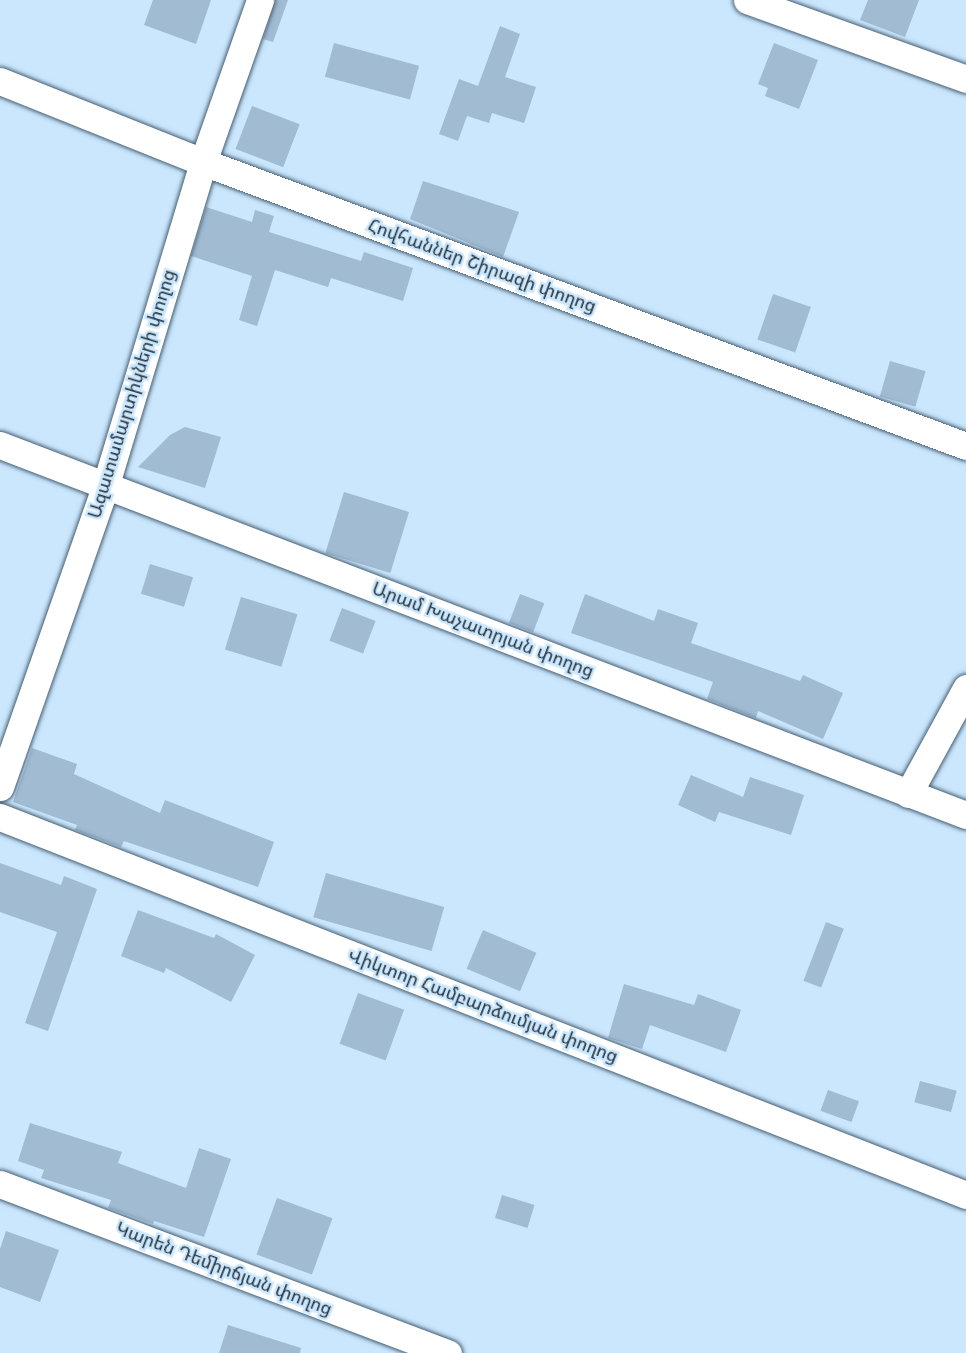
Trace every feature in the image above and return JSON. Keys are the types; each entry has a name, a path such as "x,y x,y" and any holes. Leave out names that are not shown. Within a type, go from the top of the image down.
{"street":[{"name":"Ազատամարտիկների փողոց","path":"0,787 106,484 202,162 260,0"},
{"path":"747,0 966,79"},
{"name":"Հովհաններ Շիրազի փողոց","path":"0,81 202,162 966,446"},
{"name":"Արամ Խաչատրյան փողոց","path":"0,445 966,815"},
{"path":"908,794 966,688"},
{"name":"Վիկտոր Համբարձումյան փողոց","path":"0,817 966,1195"},
{"name":"Կարեն Դեմիրճյան փողոց","path":"0,1184 448,1353"}],"building":[{"path":"153,0 211,0 196,44 144,25"},
{"path":"275,0 288,0 273,42 263,39"},
{"path":"868,0 919,0 905,37 860,20"},
{"path":"500,26 520,34 505,77 536,87 524,123 492,113 489,123 467,116 458,141 439,134 459,79 478,86"},
{"path":"334,43 419,66 410,100 325,77"},
{"path":"774,43 818,60 799,109 765,96 768,88 758,84"},
{"path":"252,106 300,124 283,167 236,149"},
{"path":"423,181 519,212 503,257 410,219"},
{"path":"206,207 252,222 255,210 274,216 269,232 361,261 364,252 413,268 403,301 331,278 328,287 275,270 257,326 239,320 252,276 191,256"},
{"path":"773,294 811,307 795,352 757,339"},
{"path":"890,361 926,371 915,407 880,397"},
{"path":"185,427 221,437 205,488 138,467 170,435"},
{"path":"344,492 409,512 390,573 325,553"},
{"path":"150,564 193,577 184,607 141,594"},
{"path":"520,594 544,603 533,632 509,623"},
{"path":"585,594 654,621 658,609 698,623 691,643 800,681 803,675 843,693 823,739 758,711 756,718 707,699 713,682 571,633"},
{"path":"241,597 297,614 281,667 225,650"},
{"path":"342,608 376,621 363,654 329,641"},
{"path":"32,748 77,764 74,774 160,813 165,800 274,842 258,887 124,841 121,847 75,830 77,825 13,802"},
{"path":"691,775 743,797 750,777 804,795 791,835 719,812 715,822 678,805"},
{"path":"0,863 61,885 64,876 97,889 48,1031 25,1023 57,932 0,912"},
{"path":"326,873 444,907 432,951 313,917"},
{"path":"138,910 214,938 216,934 255,955 231,1002 166,968 164,973 121,956"},
{"path":"826,922 844,929 821,988 803,981"},
{"path":"483,930 536,953 520,991 467,969"},
{"path":"624,984 694,1005 698,994 741,1010 726,1052 650,1025 642,1049 608,1038"},
{"path":"358,993 404,1010 386,1061 340,1044"},
{"path":"920,1081 957,1091 951,1112 914,1102"},
{"path":"828,1090 859,1101 851,1122 820,1111"},
{"path":"30,1123 122,1152 118,1163 186,1188 199,1148 231,1159 204,1237 154,1221 153,1224 108,1208 111,1200 41,1178 44,1170 18,1161"},
{"path":"502,1195 535,1205 527,1228 495,1218"},
{"path":"277,1198 332,1218 312,1275 256,1254"},
{"path":"6,1231 59,1250 40,1302 0,1287 0,1249"},
{"path":"228,1325 301,1348 300,1353 219,1353"}]}
